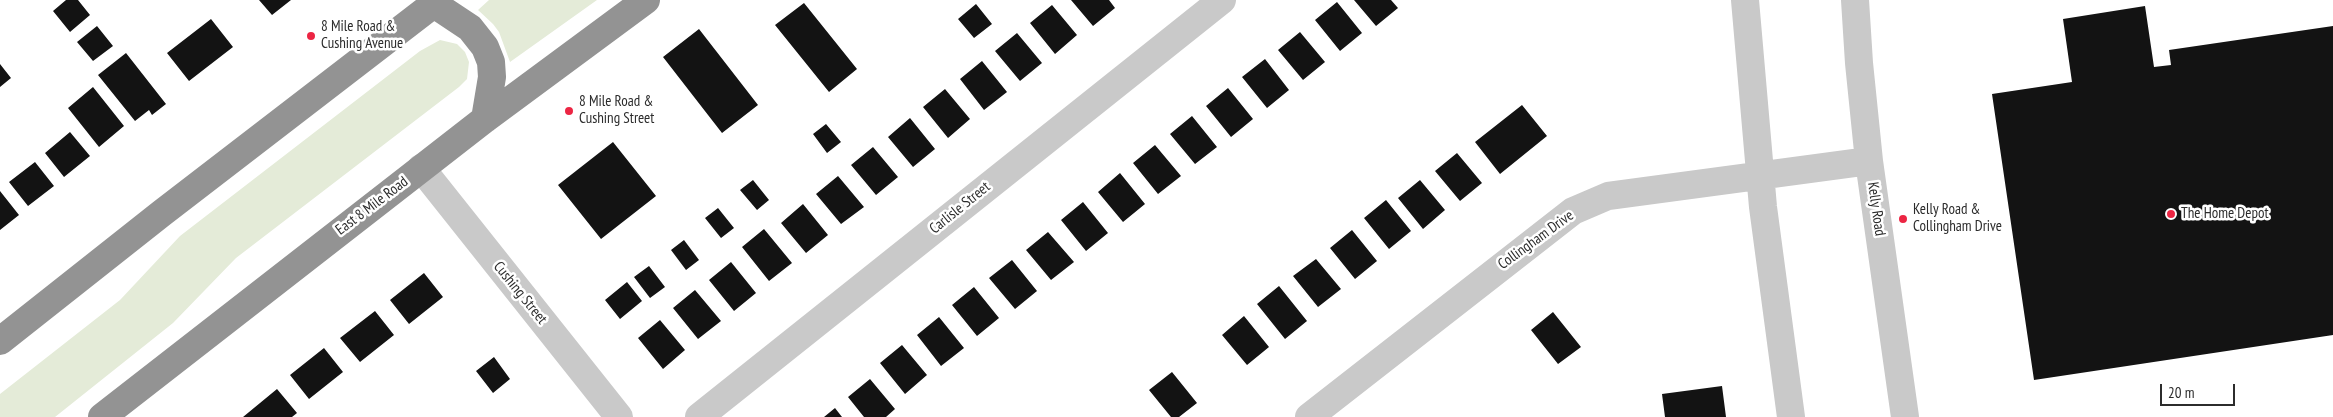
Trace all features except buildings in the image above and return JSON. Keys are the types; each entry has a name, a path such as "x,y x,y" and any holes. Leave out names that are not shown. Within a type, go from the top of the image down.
{"highway":[{"name":"East 8 Mile Road","path":"102,417 421,168 646,0"},
{"path":"0,341 434,1 470,28 486,47 491,62 492,77 485,119"}],"street":[{"name":"Carlisle Street","path":"699,417 1222,0"},
{"path":"1745,0 1760,175 1791,417"},
{"name":"Kelly Road","path":"1855,0 1869,161 1905,417"},
{"name":"Collingham Drive","path":"1308,417 1573,211 1608,196 1869,161"},
{"name":"Cushing Street","path":"421,168 619,417"}],"green space":[{"path":"489,0 597,0 510,62 499,32 478,10"},
{"path":"440,40 457,44 465,52 469,62 467,79 459,87 236,258 173,323 55,417 0,417 0,394 120,300 180,236 420,51"}],"place":[{"name":"8 Mile Road & Cushing Avenue","path":"311,36"},
{"name":"8 Mile Road & Cushing Street","path":"569,111"},
{"name":"The Home Depot","path":"2171,214"},
{"name":"Kelly Road & Collingham Drive","path":"1903,219"}]}
